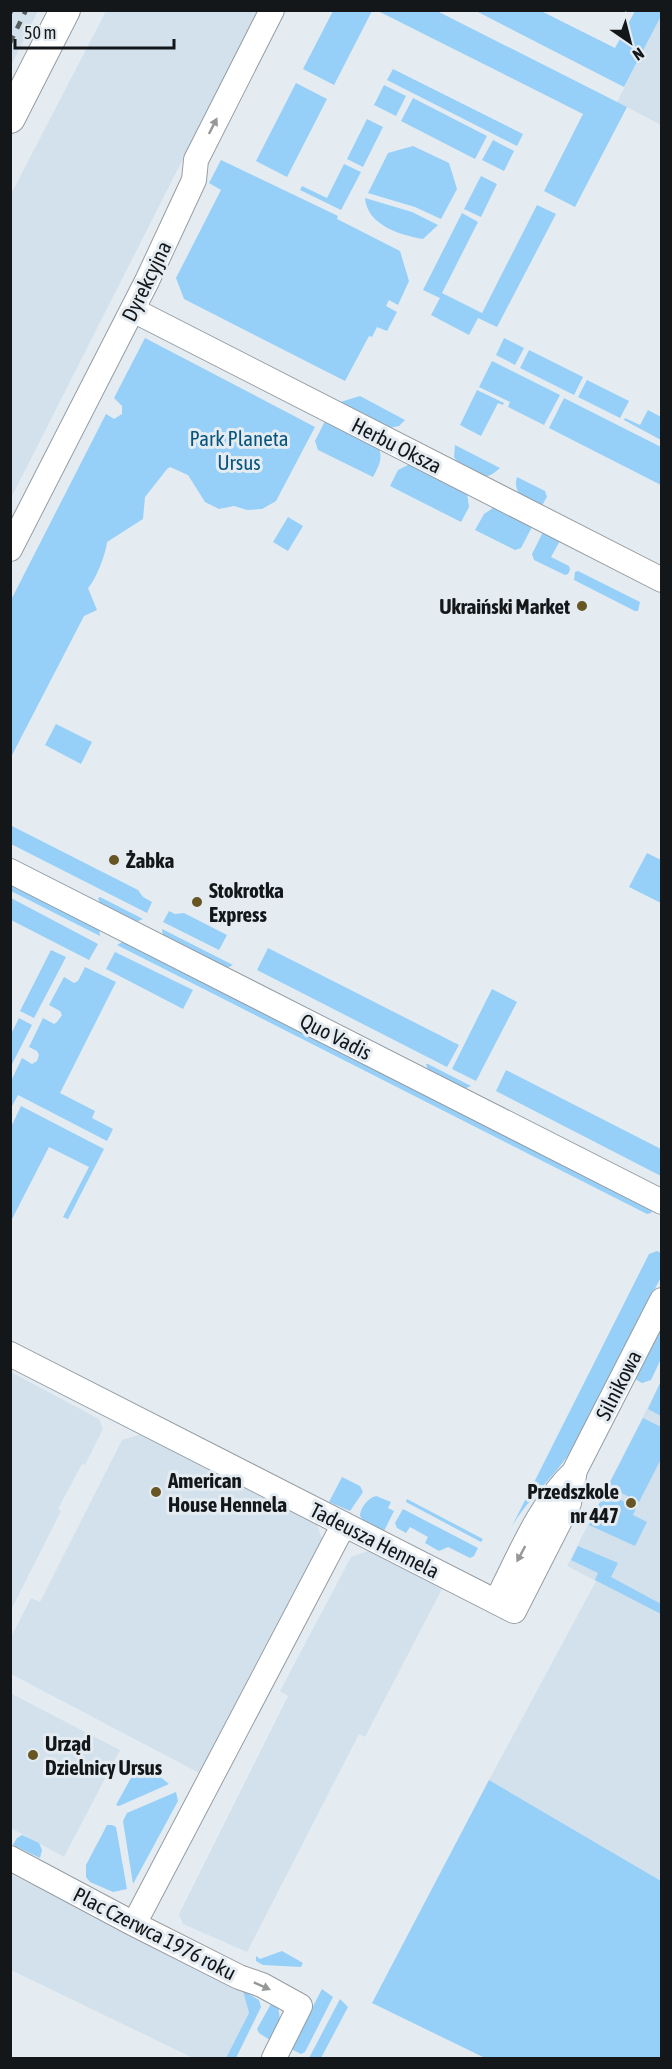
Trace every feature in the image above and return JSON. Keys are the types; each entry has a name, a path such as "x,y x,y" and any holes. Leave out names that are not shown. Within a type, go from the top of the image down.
{"street":[{"path":"10,118 65,10"},
{"name":"Dyrekcyjna","path":"10,549 133,310 194,180 196,160 272,10"},
{"name":"Herbu Oksza","path":"133,310 662,580"},
{"name":"Quo Vadis","path":"10,871 662,1202"},
{"name":"Silnikowa","path":"505,1606 548,1503 561,1484 575,1470 662,1300"},
{"name":"Tadeusza Hennela","path":"10,1354 505,1606"},
{"path":"134,1924 344,1524"},
{"name":"Plac Czerwca 1976 roku","path":"10,1858 134,1924 239,1977 262,1985 300,2006 274,2058"}],"shaded area":[{"path":"10,11 38,11 11,66"},
{"path":"106,11 258,11 11,498 11,194"},
{"path":"661,14 661,125 617,102"},
{"path":"11,1372 99,1419 103,1429 85,1465 82,1464 58,1509 61,1511 11,1610"},
{"path":"661,1381 661,1881 489,1780 596,1581 567,1566"},
{"path":"145,1433 316,1522 323,1542 201,1774 11,1674 10,1639 31,1598 40,1602 122,1440"},
{"path":"371,1550 443,1587 365,1737 359,1734 247,1952 183,1924 179,1914 288,1696 280,1691 351,1557"},
{"path":"10,1693 120,1750 64,1857 11,1828"},
{"path":"10,1874 243,1991 249,2013 226,2058 193,2058 11,1970"}],"green space":[{"path":"333,11 372,11 334,85 303,69"},
{"path":"378,11 437,11 627,107 575,207 544,191 583,114"},
{"path":"476,11 541,11 615,48 635,11 661,11 662,14 624,87"},
{"path":"393,69 523,134 517,146 387,80"},
{"path":"296,83 327,99 287,177 256,161"},
{"path":"384,85 406,96 396,116 374,105"},
{"path":"413,98 487,136 475,159 401,121"},
{"path":"367,119 383,127 363,167 347,159"},
{"path":"493,140 514,151 504,171 482,160"},
{"path":"413,146 449,163 457,189 441,219 415,207 368,193 388,153"},
{"path":"221,160 338,216 337,219 400,251 409,281 398,305 389,300 386,306 397,312 387,331 377,327 372,337 369,336 345,381 184,299 176,278 221,190 209,183"},
{"path":"344,164 361,172 341,210 300,190 302,186 327,198"},
{"path":"481,176 497,184 481,217 464,209"},
{"path":"365,198 412,212 438,225 423,239 405,235 378,222 367,207"},
{"path":"537,205 556,214 497,327 478,318 469,335 431,315 440,298 423,290 462,213 478,222 442,293 482,313"},
{"name":"Park Planeta Ursus","path":"145,338 315,427 276,501 262,509 247,510 234,506 219,509 205,502 188,475 170,467 167,469 145,497 143,519 107,542 100,566 88,588 97,610 84,616 11,757 11,600 106,414 114,419 122,414 122,406 114,398"},
{"path":"504,338 524,348 515,365 496,355"},
{"path":"529,350 583,377 574,395 520,368"},
{"path":"492,361 560,395 544,425 508,407 510,402 479,387"},
{"path":"587,380 629,401 620,418 578,397"},
{"path":"477,390 504,403 503,405 498,403 481,436 460,425"},
{"path":"360,396 405,420 399,426 388,428 337,403"},
{"path":"564,398 661,447 661,485 549,428"},
{"path":"648,410 661,417 661,440 624,420 625,418 640,425"},
{"path":"326,419 378,447 380,459 373,477 318,450 315,441"},
{"path":"455,445 500,468 487,476 469,471 454,457"},
{"path":"410,464 467,493 469,507 461,522 390,486 398,470"},
{"path":"517,477 545,491 547,497 541,507 519,493"},
{"path":"493,508 499,508 533,525 521,548 515,550 475,530 484,514"},
{"path":"288,517 303,526 288,551 273,542"},
{"path":"544,530 561,539 551,557 569,566 568,574 565,575 534,560 532,554"},
{"path":"578,571 640,602 638,611 574,580 575,572"},
{"path":"56,724 92,742 81,764 45,745"},
{"path":"10,825 138,890 143,897 152,902 147,913 11,844"},
{"path":"647,853 661,860 661,903 629,887"},
{"path":"10,881 99,928 100,936 11,891"},
{"path":"11,898 98,944 89,960 11,920"},
{"path":"98,898 143,919 136,922 102,909"},
{"path":"169,911 175,914 184,913 227,935 219,950 163,922"},
{"path":"162,929 233,965 227,968 163,936"},
{"path":"124,941 654,1207 651,1213 647,1214 117,945"},
{"path":"268,948 459,1045 447,1067 257,970"},
{"path":"51,950 66,957 34,1018 20,1011"},
{"path":"115,952 193,990 183,1009 106,969"},
{"path":"85,967 116,982 60,1093 95,1111 92,1118 113,1129 107,1141 18,1095 11,1108 11,1081 22,1058 32,1064 37,1061 39,1055 37,1051 29,1047 43,1018 54,1024 62,1015 60,1011 49,1005 64,977 74,983 78,981"},
{"path":"492,989 517,1002 476,1081 452,1069"},
{"path":"19,1018 32,1025 11,1066 11,1034"},
{"path":"426,1064 471,1086 464,1089 429,1074"},
{"path":"506,1070 661,1149 661,1176 496,1091"},
{"path":"21,1106 104,1149 68,1219 63,1217 89,1167 49,1147 11,1221 11,1127"},
{"path":"657,1251 661,1253 661,1277 573,1448 511,1528 649,1254"},
{"path":"661,1326 661,1359 651,1380 642,1383 635,1379"},
{"path":"661,1381 662,1416 648,1409"},
{"path":"643,1418 661,1427 661,1459 639,1502 608,1486"},
{"path":"342,1477 360,1486 363,1492 350,1511 329,1502"},
{"path":"605,1492 636,1508 633,1515 647,1522 635,1546 589,1525"},
{"path":"376,1496 391,1502 388,1508 394,1511 384,1531 363,1520 360,1516 365,1504"},
{"path":"407,1499 483,1539 481,1542 406,1502"},
{"path":"403,1509 478,1548 474,1556 470,1558 448,1547 439,1551 425,1543 428,1537 410,1527 406,1533 397,1528 395,1523"},
{"path":"578,1546 618,1563 611,1577 661,1604 661,1614 595,1580 598,1573 571,1560"},
{"path":"139,1773 158,1775 169,1784 119,1806 116,1805 132,1776"},
{"path":"489,1780 661,1881 661,2058 485,2058 372,2003"},
{"path":"176,1792 178,1801 133,1884 123,1821 127,1813"},
{"path":"107,1825 116,1827 127,1889 113,1892 90,1882 86,1877 86,1865"},
{"path":"22,1835 39,1843 42,1850 40,1858 13,1845"},
{"path":"282,1951 303,1963 301,1967 263,1965 256,1961 256,1956 260,1959"},
{"path":"322,1989 333,1997 305,2052 301,2054 291,2049"},
{"path":"243,1991 259,2000 261,2007 236,2058 226,2058 249,2013"},
{"path":"340,1999 348,2007 321,2058 309,2058"},
{"path":"272,2002 278,2007 280,2019 270,2040 257,2029"}],"railway":[{"path":"10,43 26,10"}],"place":[{"name":"Ukraiński Market","path":"582,606"},
{"name":"Żabka","path":"114,860"},
{"name":"Stokrotka Express","path":"197,902"},
{"name":"American House Hennela","path":"156,1492"},
{"name":"Przedszkole nr 447","path":"631,1503"},
{"name":"Urząd Dzielnicy Ursus","path":"33,1755"}]}
